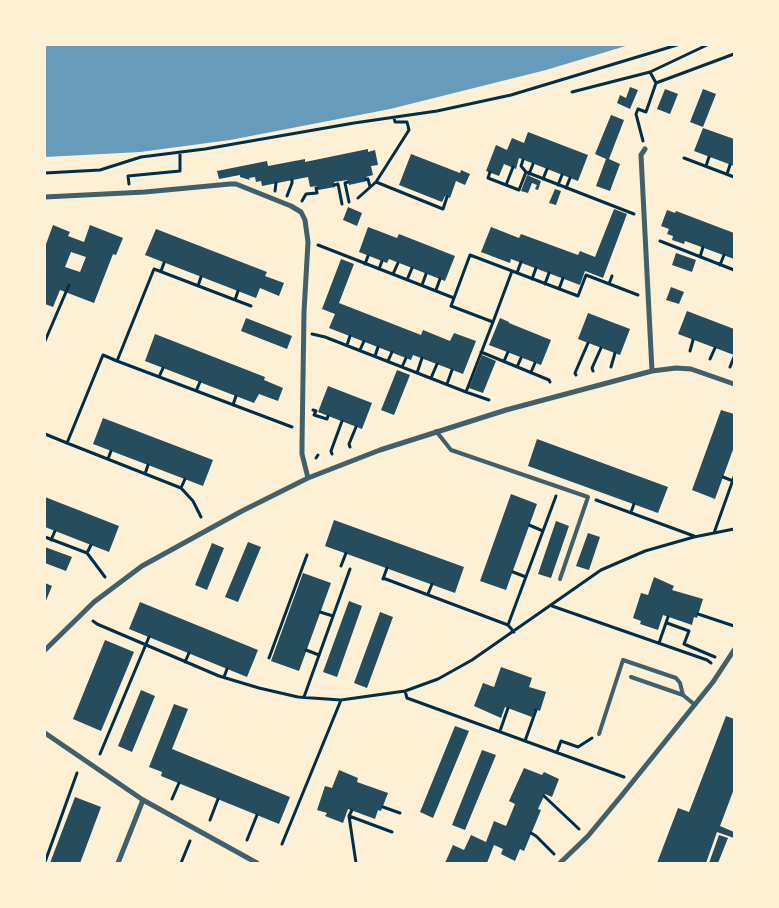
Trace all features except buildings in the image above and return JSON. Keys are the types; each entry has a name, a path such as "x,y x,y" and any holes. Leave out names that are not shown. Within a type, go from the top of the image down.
{"street":[{"path":"645,149 641,155 652,371"},
{"path":"45,197 236,184 301,212 305,220 308,242 304,312 302,444 302,454 308,478"},
{"path":"45,650 94,602 142,566 228,518 308,478 380,450 506,410 652,371 676,368 692,369 734,384"},
{"path":"560,863 588,836 622,795 713,682 734,650"},
{"path":"45,733 143,800 258,863"},
{"path":"118,863 143,800"}],"lane":[{"path":"436,432 451,450 588,497 560,579"},
{"path":"599,734 623,660 676,678 680,683 683,695"},
{"path":"631,677 683,695 695,705"}],"path":[{"path":"45,174 100,170 141,157 418,115 511,95 677,45"},
{"path":"572,92 650,72 707,45"},
{"path":"656,83 734,54"},
{"path":"645,149 636,114 638,110 646,112 656,83 650,72"},
{"path":"358,198 376,182 410,130 407,122 395,122 394,118"},
{"path":"138,183 129,184 128,176 180,172 180,152"},
{"path":"706,166 709,157"},
{"path":"684,158 734,176"},
{"path":"523,160 520,166 528,173 634,214"},
{"path":"490,172 488,178 519,190 533,164"},
{"path":"727,174 730,165"},
{"path":"506,185 513,168"},
{"path":"543,179 547,169"},
{"path":"558,185 562,175"},
{"path":"366,179 368,178 370,188"},
{"path":"566,188 570,178"},
{"path":"348,182 345,183 349,202"},
{"path":"376,182 443,209 447,197"},
{"path":"334,185 338,184 342,204"},
{"path":"401,192 403,187"},
{"path":"297,209 306,194 317,193 317,188"},
{"path":"413,197 415,192"},
{"path":"425,202 427,196"},
{"path":"660,241 734,270"},
{"path":"308,242 454,298"},
{"path":"678,248 680,243"},
{"path":"700,257 703,247"},
{"path":"492,322 451,306 470,255 578,296 586,275 640,296 648,295"},
{"path":"720,265 724,255"},
{"path":"365,264 368,256"},
{"path":"489,263 491,256"},
{"path":"379,269 382,261"},
{"path":"161,271 164,262"},
{"path":"503,268 505,262"},
{"path":"517,273 521,262"},
{"path":"393,274 398,263"},
{"path":"407,280 412,268"},
{"path":"532,279 536,268"},
{"path":"117,362 154,269 251,306"},
{"path":"466,392 512,271"},
{"path":"545,284 549,273"},
{"path":"422,285 426,274"},
{"path":"609,284 612,276"},
{"path":"198,286 201,277"},
{"path":"559,289 563,278"},
{"path":"436,290 440,279"},
{"path":"45,341 69,285"},
{"path":"234,300 238,291"},
{"path":"311,333 489,400"},
{"path":"347,345 350,336"},
{"path":"690,351 693,340"},
{"path":"360,350 364,341"},
{"path":"576,375 575,373 588,342"},
{"path":"375,356 378,347"},
{"path":"593,371 592,368 601,348"},
{"path":"710,359 714,348"},
{"path":"388,362 392,352"},
{"path":"481,352 531,372 550,382"},
{"path":"504,361 508,352"},
{"path":"611,367 615,353"},
{"path":"67,443 103,355 292,428"},
{"path":"730,367 734,357"},
{"path":"402,367 406,358"},
{"path":"417,373 422,358"},
{"path":"518,367 521,358"},
{"path":"531,372 535,363"},
{"path":"431,378 436,364"},
{"path":"159,377 163,368"},
{"path":"447,384 452,370"},
{"path":"196,391 200,382"},
{"path":"233,405 236,396"},
{"path":"309,410 316,411 314,415 327,419 328,416"},
{"path":"332,454 331,451 342,422"},
{"path":"350,447 349,444 356,427"},
{"path":"45,434 181,488 193,501 201,517"},
{"path":"108,459 111,451"},
{"path":"144,474 148,465"},
{"path":"714,533 733,479 723,477"},
{"path":"181,488 185,479"},
{"path":"508,625 560,487"},
{"path":"588,497 694,537"},
{"path":"631,512 634,504"},
{"path":"529,525 543,531"},
{"path":"93,621 185,662 259,688 304,697 341,700 405,691 438,679 472,660 601,570 645,551 694,537 734,529"},
{"path":"51,540 55,531"},
{"path":"45,537 86,553 106,577"},
{"path":"86,553 91,545"},
{"path":"341,566 346,553"},
{"path":"269,658 306,555"},
{"path":"387,568 383,579 508,625 514,632"},
{"path":"304,697 350,569"},
{"path":"512,572 526,577"},
{"path":"428,594 432,584"},
{"path":"552,605 711,663"},
{"path":"320,612 333,616"},
{"path":"698,614 734,626"},
{"path":"659,643 668,617"},
{"path":"667,623 689,631 684,644 715,657"},
{"path":"100,754 149,637"},
{"path":"306,650 319,655"},
{"path":"185,662 189,653"},
{"path":"224,677 227,669"},
{"path":"405,691 407,698 624,777"},
{"path":"282,844 341,700"},
{"path":"500,732 508,708"},
{"path":"524,740 535,710"},
{"path":"557,752 561,741 578,747 582,744"},
{"path":"45,862 77,774"},
{"path":"172,799 179,783"},
{"path":"544,796 579,829"},
{"path":"210,820 218,799"},
{"path":"383,806 400,813"},
{"path":"352,810 349,816 356,863"},
{"path":"247,840 257,815"},
{"path":"349,816 392,832"},
{"path":"531,833 554,854"},
{"path":"181,863 190,841"}],"water":[{"path":"45,45 629,45 546,70 390,109 230,140 140,152 45,157"}]}
